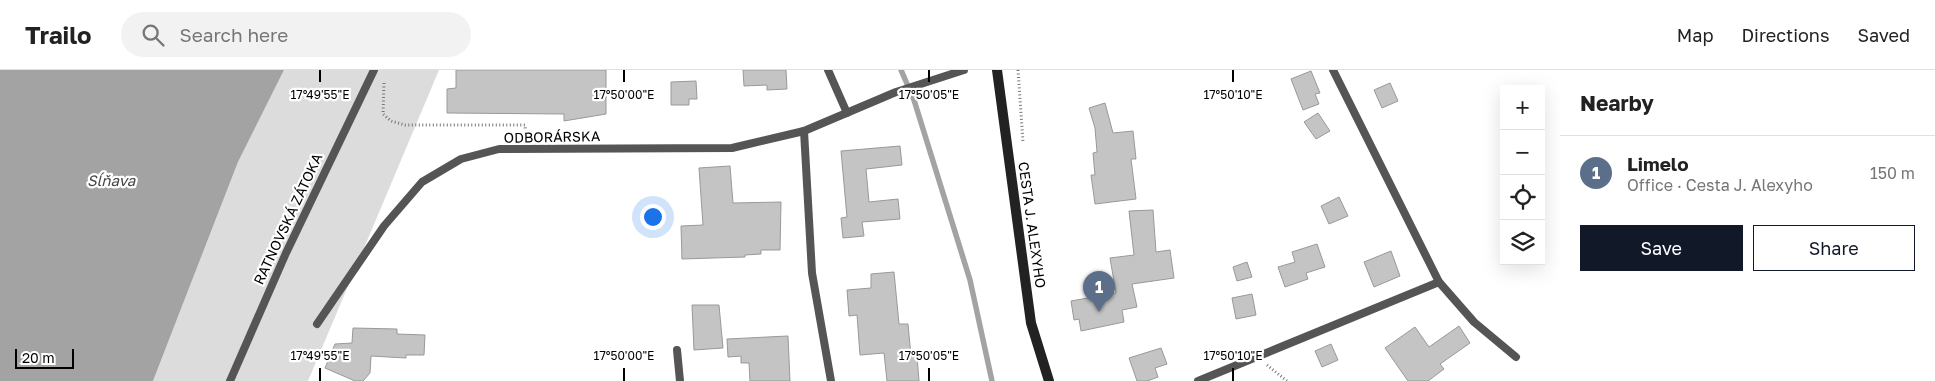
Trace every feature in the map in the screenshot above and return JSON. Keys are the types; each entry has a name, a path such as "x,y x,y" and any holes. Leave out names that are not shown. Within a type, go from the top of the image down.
{"main road":[{"name":"CESTA J. ALEXYHO","path":"997,70 1031,323 1049,381"}],"lane":[{"name":"RATNOVSKÁ ZÁTOKA","path":"230,381 286,253 374,70"},
{"path":"828,70 847,113"},
{"name":"ODBORÁRSKA","path":"317,324 384,226 422,182 461,159 499,149 732,148 804,131 896,92 964,70"},
{"path":"1333,70 1439,282 1474,322 1516,357"},
{"path":"804,131 812,273 831,381"},
{"path":"1198,381 1439,282"},
{"path":"677,350 680,381"}],"path":[{"path":"384,79 383,114 391,121 405,124 525,124 526,149"},
{"path":"1260,357 1271,370 1287,381"}],"shaded area":[{"path":"284,70 439,70 308,381 153,381 238,162"}],"water":[{"name":"Sĺňava","path":"0,70 284,70 238,162 153,381 0,381"}],"building":[{"path":"456,70 606,70 606,114 564,121 564,114 447,113 447,89 456,88"},
{"path":"743,70 786,70 787,89 767,90 767,85 744,86"},
{"path":"1311,71 1320,93 1315,94 1319,104 1303,110 1291,79"},
{"path":"696,81 697,99 689,99 689,105 671,105 671,82"},
{"path":"1390,83 1398,101 1382,108 1374,90"},
{"path":"1105,103 1113,133 1133,131 1136,159 1131,159 1136,199 1095,204 1091,175 1095,175 1093,153 1097,152 1095,128 1089,108"},
{"path":"1318,113 1330,131 1316,139 1304,122"},
{"path":"900,146 902,165 866,169 869,202 898,199 900,219 862,222 864,236 843,238 841,218 847,217 841,151"},
{"path":"730,166 733,203 781,202 780,250 761,250 761,254 745,255 745,257 682,259 681,226 703,225 699,168"},
{"path":"1339,197 1348,216 1329,224 1321,206"},
{"path":"1153,210 1156,252 1170,250 1174,278 1132,284 1137,307 1122,310 1124,322 1081,331 1079,319 1074,320 1071,301 1116,293 1110,258 1134,255 1129,211"},
{"path":"1317,244 1325,267 1306,273 1308,279 1285,287 1278,267 1295,262 1292,252"},
{"path":"1391,251 1400,276 1374,287 1364,262"},
{"path":"1247,262 1252,277 1237,281 1233,267"},
{"path":"894,272 899,324 908,324 911,356 917,356 919,381 887,381 884,353 860,355 857,315 849,316 847,290 871,288 871,274"},
{"path":"1252,294 1256,315 1236,319 1232,298"},
{"path":"692,305 719,305 723,348 694,350"},
{"path":"1459,326 1470,343 1440,364 1444,369 1428,381 1408,381 1385,348 1415,327 1429,347"},
{"path":"353,328 397,329 397,334 425,335 424,355 406,355 406,358 371,356 370,373 363,381 355,381 325,368 335,344 352,343"},
{"path":"788,336 790,381 750,381 749,363 741,363 741,356 728,357 727,339"},
{"path":"1331,344 1338,360 1322,367 1315,351"},
{"path":"1161,348 1167,364 1155,368 1158,377 1147,381 1137,381 1129,358"}],"waterway":[{"path":"901,70 914,100 970,280 992,381"}],"place":[{"name":"Limelo","path":"1099,312"}]}
